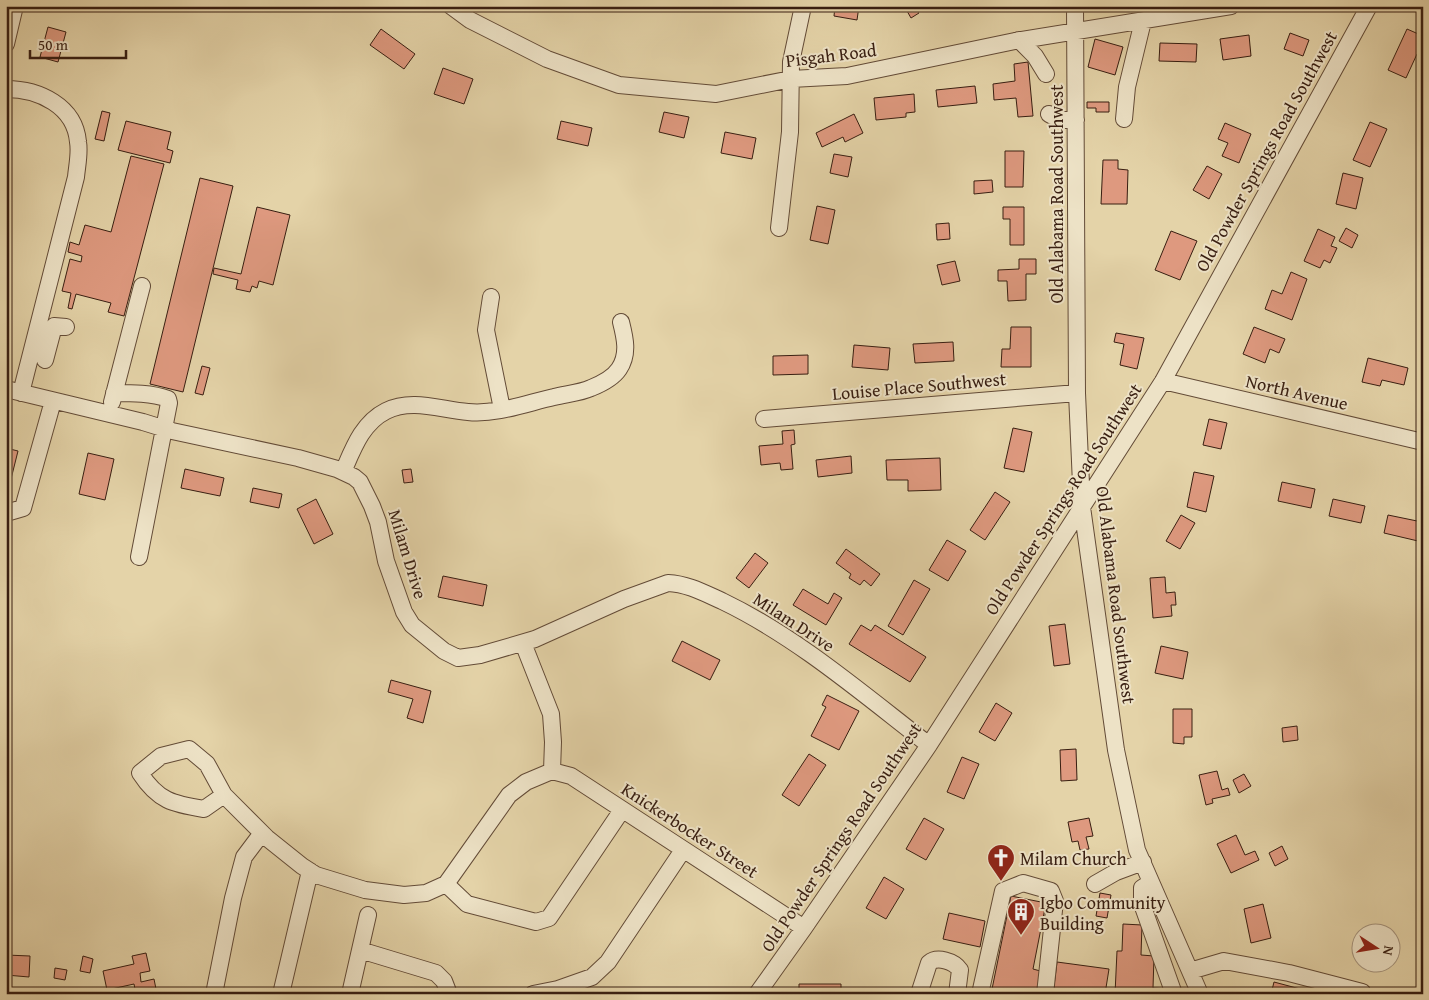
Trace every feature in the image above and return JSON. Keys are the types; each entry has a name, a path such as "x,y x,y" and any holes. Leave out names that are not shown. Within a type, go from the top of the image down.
{"street":[{"path":"6,44 15,6"},
{"name":"Pisgah Road","path":"451,6 470,20 547,59 619,85 716,94 791,79 847,76 1019,40 1231,6"},
{"path":"779,228 790,132 791,62 803,6"},
{"name":"Old Alabama Road Southwest","path":"1075,6 1076,32 1083,86 1076,120 1077,393 1082,506 1116,750 1138,850 1200,994"},
{"name":"Old Powder Springs Road Southwest","path":"757,994 929,745 1163,381 1369,6"},
{"path":"1124,119 1127,87 1143,21"},
{"path":"1019,40 1035,56 1046,74"},
{"path":"6,88 32,93 61,105 71,119 79,143 76,177 42,315 14,391"},
{"path":"1049,114 1060,120 1076,120"},
{"path":"109,414 142,286"},
{"path":"491,297 486,330 502,409"},
{"path":"342,472 357,440 370,423 385,412 402,406 419,405 469,412 502,409 590,389 608,380 618,371 624,360 626,342 621,322"},
{"path":"45,360 54,326 66,326"},
{"name":"North Avenue","path":"1163,381 1423,442"},
{"name":"Milam Drive","path":"14,391 164,428 298,458 342,472 360,482 378,522 386,561 404,612 412,625 444,651 458,658 480,656 523,643 624,599 668,583 684,585 747,614 788,640 929,745"},
{"path":"114,393 141,394 168,399 169,403 138,557"},
{"name":"Louise Place Southwest","path":"764,419 1077,393"},
{"path":"6,513 23,508 53,401"},
{"path":"224,795 204,809 182,805 158,796 140,773 161,756 189,749 206,764 224,795 262,833 316,875 365,890 404,895 426,892 446,884 509,795 526,782 552,771 553,742 551,714 523,643"},
{"name":"Knickerbocker Street","path":"552,771 571,776 804,928"},
{"path":"446,884 466,904 536,922 549,918 622,810"},
{"path":"214,994 233,898 244,857 262,833"},
{"path":"533,994 558,989 592,977 608,962 683,850"},
{"path":"1095,884 1116,872 1143,862"},
{"path":"281,994 310,871"},
{"path":"1151,882 1142,888 1142,904 1174,994"},
{"path":"980,994 1003,891 1022,883 1051,891 1055,901 1045,994"},
{"path":"350,994 368,914"},
{"path":"360,950 436,973 444,981 449,994"},
{"path":"919,994 928,963 932,960 954,963 960,970 957,994"},
{"path":"1190,971 1224,961 1289,974 1362,992 1362,994"}],"building":[{"path":"835,6 859,6 857,20 834,16"},
{"path":"914,6 919,13 911,18 907,11"},
{"path":"48,27 66,32 58,62 40,57"},
{"path":"381,29 415,54 404,69 370,45"},
{"path":"1407,29 1423,36 1423,57 1417,54 1406,78 1388,70"},
{"path":"1290,33 1309,40 1303,56 1284,49"},
{"path":"1249,35 1251,56 1223,60 1220,39"},
{"path":"1095,39 1123,47 1115,75 1088,67"},
{"path":"1160,43 1197,44 1196,62 1159,61"},
{"path":"1028,62 1033,116 1018,117 1016,98 994,100 993,84 1015,81 1014,64"},
{"path":"443,68 473,79 464,104 434,94"},
{"path":"975,86 977,103 938,107 936,90"},
{"path":"914,94 915,112 906,113 906,117 876,120 874,98"},
{"path":"1087,102 1109,102 1109,112 1096,112 1096,108 1087,108"},
{"path":"102,111 110,113 104,141 95,139"},
{"path":"664,112 689,117 684,138 659,132"},
{"path":"854,114 863,133 845,142 843,137 822,147 816,133"},
{"path":"126,121 171,132 167,149 173,151 170,163 118,150"},
{"path":"561,121 592,128 588,146 557,139"},
{"path":"1370,122 1387,129 1370,167 1353,160"},
{"path":"1225,123 1251,134 1239,163 1222,156 1228,143 1218,139"},
{"path":"725,132 756,138 752,159 721,153"},
{"path":"1005,151 1024,151 1023,187 1005,187"},
{"path":"834,154 852,157 848,177 830,173"},
{"path":"131,156 164,164 124,316 108,312 111,303 76,294 72,309 68,308 71,293 62,291 70,259 81,262 82,256 68,252 70,242 79,245 85,225 111,232"},
{"path":"1103,160 1118,160 1118,169 1128,170 1127,204 1101,204"},
{"path":"1207,166 1222,174 1209,199 1193,190"},
{"path":"1343,173 1363,178 1356,209 1336,204"},
{"path":"200,178 233,186 183,392 150,384"},
{"path":"992,180 993,192 974,194 974,181"},
{"path":"817,206 835,210 828,244 810,240"},
{"path":"257,207 290,215 273,285 259,281 257,288 252,286 250,292 236,289 238,280 213,274 214,268 241,274"},
{"path":"1003,207 1024,207 1024,245 1010,245 1010,219 1003,219"},
{"path":"949,223 950,239 937,240 936,224"},
{"path":"1346,228 1358,235 1352,248 1339,241"},
{"path":"1318,229 1335,237 1331,246 1337,248 1330,263 1324,260 1320,268 1304,261"},
{"path":"1171,231 1197,241 1180,280 1155,270"},
{"path":"1019,259 1036,259 1036,274 1026,274 1026,300 1008,301 1007,281 998,281 998,270 1019,269"},
{"path":"955,261 960,281 942,285 937,265"},
{"path":"1291,272 1307,279 1292,320 1265,309 1272,290 1282,294"},
{"path":"1011,327 1031,327 1031,367 1001,367 1002,349 1010,349"},
{"path":"1254,327 1285,339 1279,353 1270,349 1265,363 1243,354"},
{"path":"1116,333 1144,338 1137,369 1120,365 1124,344 1114,342"},
{"path":"953,342 954,361 915,363 913,344"},
{"path":"854,345 890,348 888,370 852,367"},
{"path":"808,355 808,374 773,375 773,356"},
{"path":"1368,358 1408,368 1404,385 1382,380 1380,386 1362,382"},
{"path":"202,366 210,368 203,395 195,393"},
{"path":"1209,419 1227,423 1221,449 1203,445"},
{"path":"1013,428 1032,432 1024,472 1004,468"},
{"path":"794,430 795,444 791,445 793,469 781,470 780,463 761,465 759,446 783,444 782,431"},
{"path":"6,448 18,451 6,499"},
{"path":"88,453 114,459 105,500 79,494"},
{"path":"851,456 852,473 818,477 816,460"},
{"path":"940,458 941,490 908,491 908,480 887,480 886,460"},
{"path":"185,469 224,478 220,496 181,488"},
{"path":"411,469 413,482 404,483 402,470"},
{"path":"1194,472 1214,476 1206,512 1187,507"},
{"path":"1282,482 1315,489 1311,508 1278,501"},
{"path":"253,488 282,494 279,508 250,502"},
{"path":"995,492 1010,502 985,540 970,530"},
{"path":"316,499 333,534 314,544 297,509"},
{"path":"1333,499 1365,506 1361,523 1329,516"},
{"path":"1181,515 1195,523 1180,549 1166,541"},
{"path":"1388,515 1422,522 1418,541 1384,533"},
{"path":"947,540 966,551 948,581 929,570"},
{"path":"846,549 880,574 871,586 864,580 860,585 849,578 851,574 836,563"},
{"path":"755,553 768,563 749,588 736,578"},
{"path":"443,576 487,585 483,606 438,597"},
{"path":"1165,577 1166,593 1175,592 1176,605 1171,605 1172,616 1153,618 1150,578"},
{"path":"914,580 930,589 903,635 888,626"},
{"path":"803,589 828,604 834,593 842,598 826,625 793,605"},
{"path":"1065,624 1070,664 1054,666 1049,626"},
{"path":"861,625 871,631 875,625 926,657 910,682 849,644"},
{"path":"682,641 720,660 710,680 672,661"},
{"path":"1161,646 1188,652 1183,679 1155,673"},
{"path":"391,680 431,691 423,723 407,718 413,699 388,692"},
{"path":"827,695 859,711 839,750 811,736 826,707 822,705"},
{"path":"996,703 1012,713 995,741 979,732"},
{"path":"1173,709 1192,709 1192,737 1184,737 1184,744 1173,743"},
{"path":"1297,726 1298,740 1283,742 1282,728"},
{"path":"1076,749 1077,780 1061,781 1060,750"},
{"path":"809,754 826,765 799,806 782,795"},
{"path":"962,757 979,764 964,799 947,792"},
{"path":"1217,771 1222,790 1228,788 1230,795 1212,799 1213,803 1206,805 1199,775"},
{"path":"1244,774 1251,786 1239,793 1233,780"},
{"path":"924,818 944,829 926,860 906,849"},
{"path":"1089,818 1093,836 1086,837 1089,849 1080,850 1078,841 1072,842 1068,822"},
{"path":"1236,835 1245,855 1255,851 1259,860 1231,873 1217,844"},
{"path":"1282,846 1288,859 1275,866 1269,853"},
{"path":"884,877 904,889 886,919 866,908"},
{"path":"1100,893 1111,895 1107,918 1096,916"},
{"name":"Igbo Community Building","path":"1011,896 1046,903 1033,969 1044,972 1040,994 991,994"},
{"path":"1263,904 1271,938 1251,943 1244,909"},
{"path":"949,913 985,921 980,947 943,939"},
{"path":"1123,924 1142,925 1141,955 1154,956 1153,988 1170,989 1170,994 1115,994 1117,951 1122,951"},
{"path":"146,953 150,971 140,973 141,982 154,979 157,994 136,994 134,984 107,990 103,971 134,964 132,956"},
{"path":"6,955 30,956 29,977 6,975"},
{"path":"83,956 93,959 90,973 80,971"},
{"path":"1057,962 1109,969 1105,994 1053,994"},
{"path":"55,968 67,970 65,980 54,978"},
{"path":"1274,982 1319,994 1271,994"},
{"path":"799,984 841,984 841,994 799,994"}],"place":[{"name":"Milam Church","path":"1001,882"},
{"name":"Igbo Community Building","path":"1021,936"}]}
